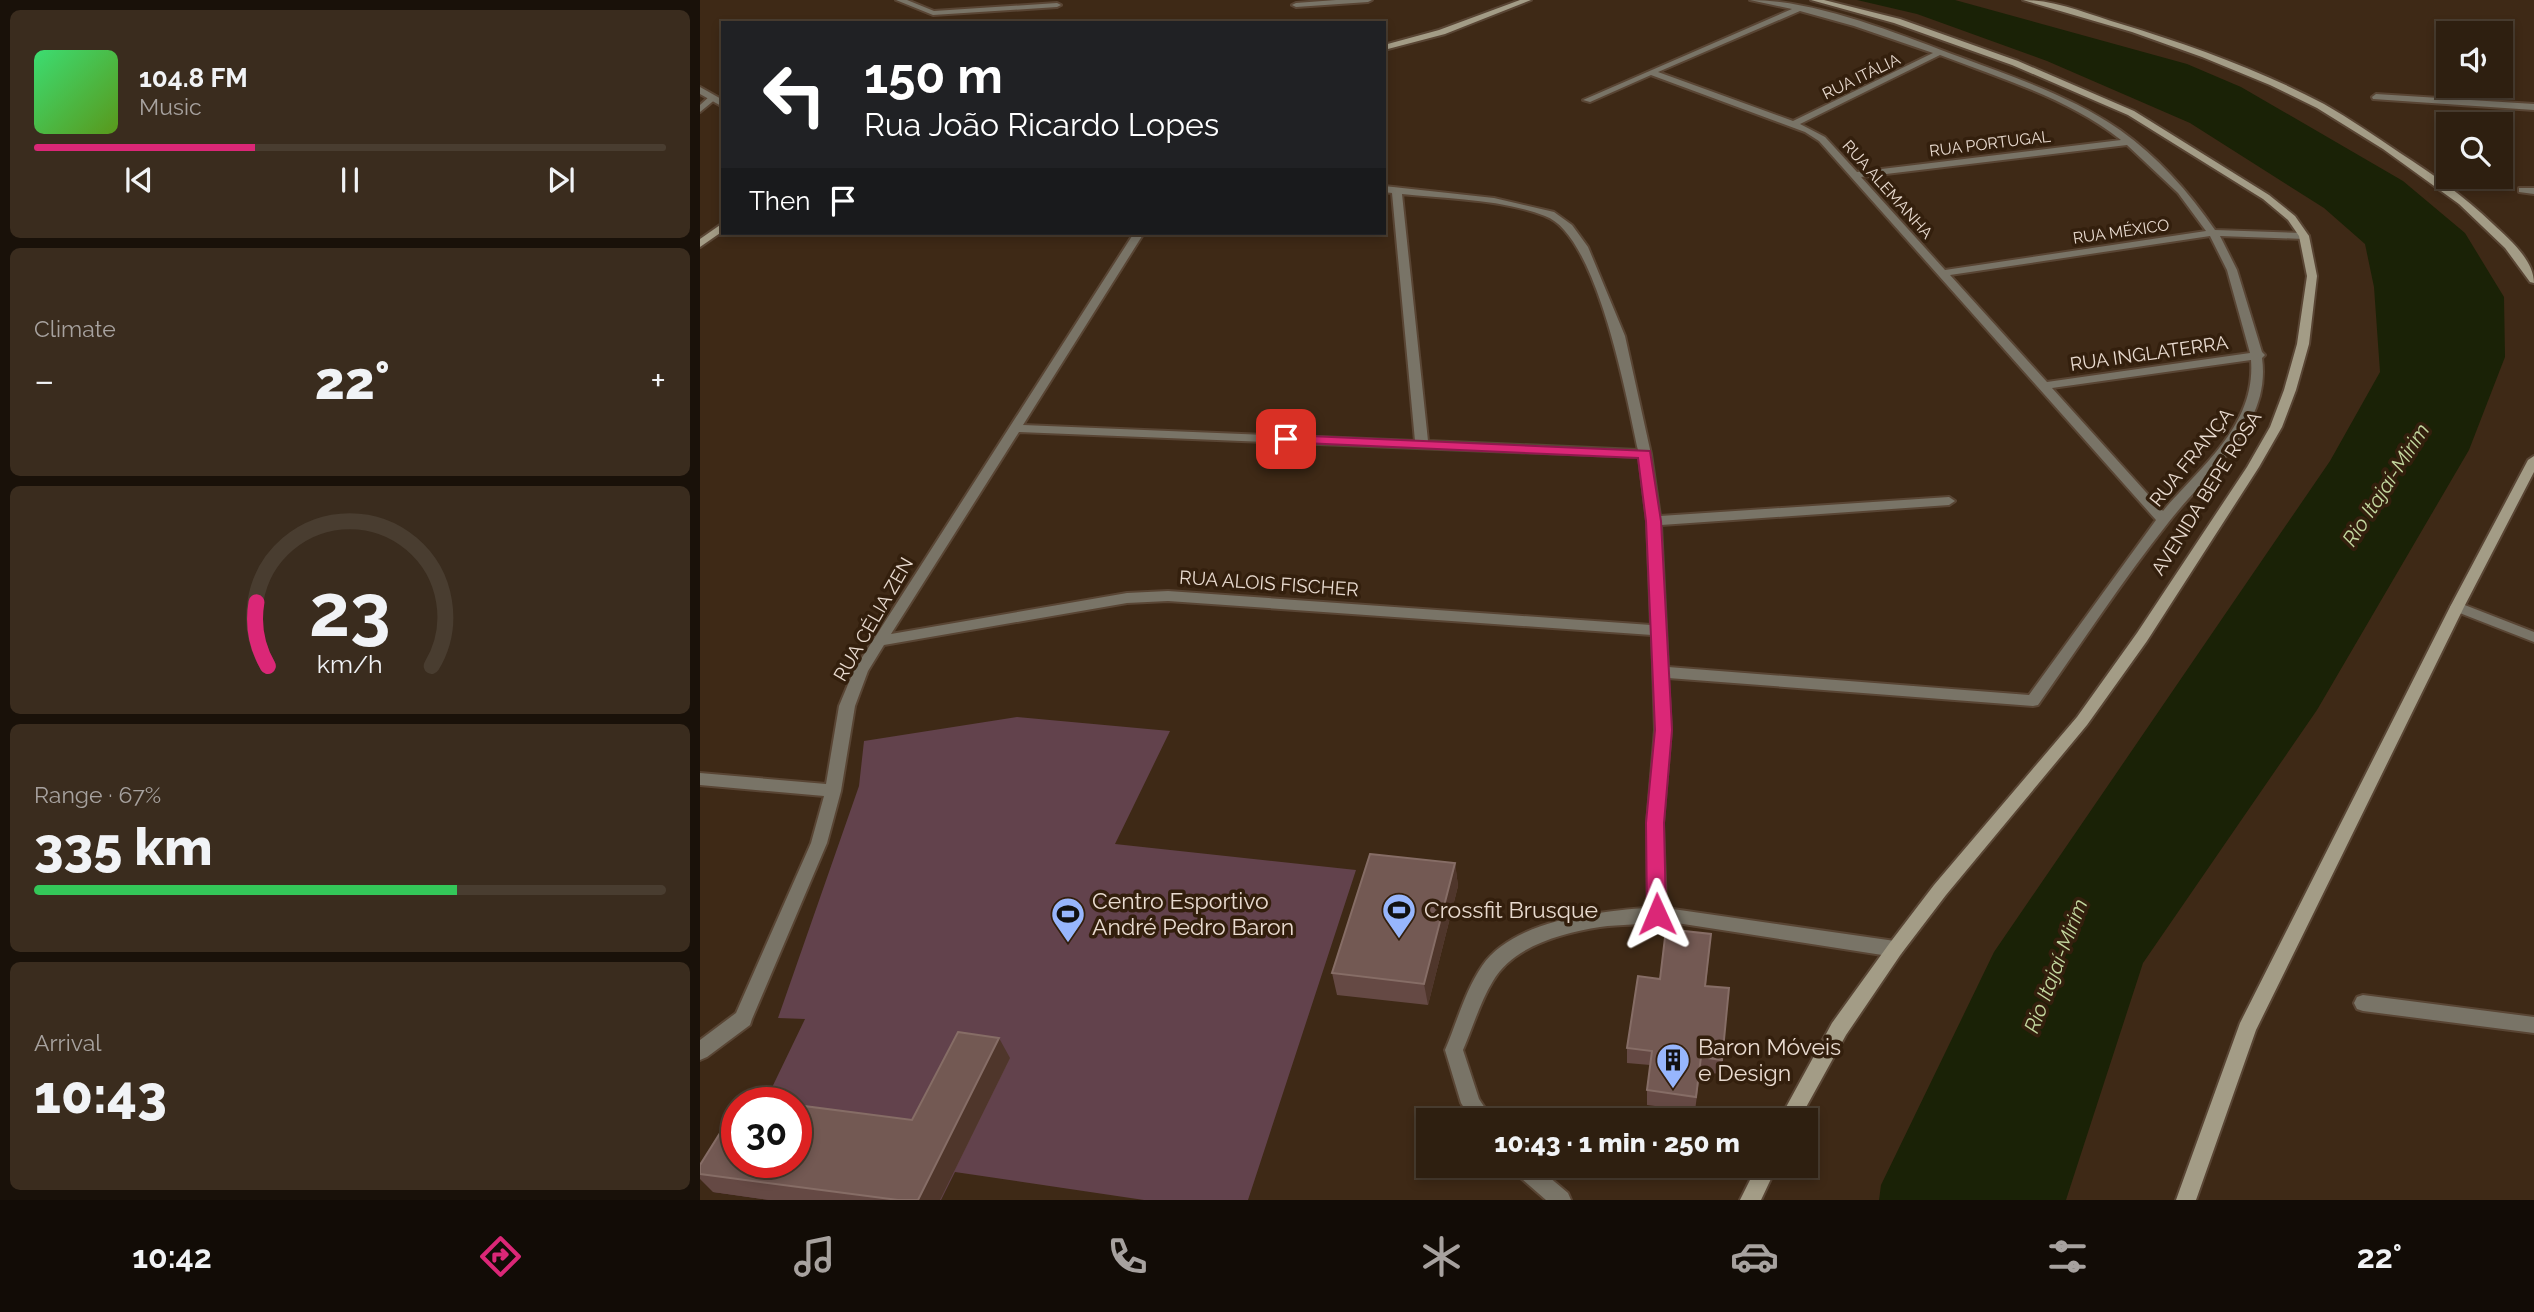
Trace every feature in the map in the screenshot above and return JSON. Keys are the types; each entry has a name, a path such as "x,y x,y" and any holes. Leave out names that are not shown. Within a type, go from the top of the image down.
{"main road":[{"path":"1386,47 1441,32 1527,0"},
{"name":"AVENIDA BEPE ROSA","path":"1796,1108 1839,1029 1895,949 1940,890 2082,721 2142,637 2276,427 2304,344 2312,276 2304,236 2292,218 2266,197 2176,139 2095,95 1897,21 1815,0"},
{"path":"2027,0 2091,17"},
{"path":"2043,0 2192,49 2309,100 2454,193 2497,234 2534,280"},
{"path":"700,244 721,228"},
{"path":"2186,1200 2247,1029 2457,607 2534,460"},
{"path":"1750,1200 1761,1178"}],"street":[{"path":"900,0 933,13 1057,5"},
{"path":"1296,5 1368,0"},
{"name":"RUA FRANÇA","path":"1661,672 2033,701 2163,519 2221,453 2248,414 2254,399 2259,355 2229,262 2213,233 2156,166 2129,142 2074,105 2037,88 1864,25 1802,8 1754,0"},
{"path":"1587,100 1802,8"},
{"name":"RUA ITÁLIA","path":"1794,124 1940,52"},
{"name":"RUA ALEMANHA","path":"1650,72 1794,124 1822,139 2163,519"},
{"path":"700,90 721,103"},
{"path":"2376,97 2534,107"},
{"path":"700,109 713,98"},
{"name":"RUA PORTUGAL","path":"1854,175 2129,142"},
{"path":"1422,445 1390,190 1521,206 1551,215 1568,227 1583,247 1619,336 1645,454 1654,521 1664,730 1655,823 1657,914"},
{"path":"2522,190 2534,191"},
{"name":"RUA MÉXICO","path":"1942,273 2213,233 2304,236"},
{"name":"RUA CÉLIA ZEN","path":"703,1050 743,1019 818,843 833,791 847,706 878,641 1138,235"},
{"name":"RUA INGLATERRA","path":"2044,386 2259,355"},
{"path":"1014,428 1645,454"},
{"path":"1654,521 1949,501"},
{"name":"RUA ALOIS FISCHER","path":"878,641 1127,598 1168,596 1660,631"},
{"path":"2457,607 2534,637"},
{"path":"700,779 833,791"},
{"path":"1475,1108 1454,1050 1491,968 1539,933 1609,917 1657,914 1895,949"},
{"path":"2363,1003 2534,1025"},
{"path":"1536,1178 1561,1200"}],"shaded area":[{"name":"Centro Esportivo André Pedro Baron","path":"1017,717 1170,731 1115,844 1356,870 1248,1200 1144,1200 955,1172 941,1200 770,1200 713,1192 721,1178 812,1178 812,1087 772,1087 805,1019 778,1018 859,786 864,741"}],"water":[{"name":"Rio Itajaí-Mirim","path":"1857,0 1955,0 2187,64 2241,87 2403,181 2465,233 2504,297 2505,357 2469,450 2317,710 2143,963 2066,1200 1879,1200 1881,1185 1994,952 2330,461 2380,372 2374,287 2365,244 2324,208 2190,123 2047,61 1917,14"}],"building":[{"name":"Crossfit Brusque","path":"1370,854 1455,863 1424,984 1332,973"},
{"path":"1666,929 1711,934 1705,986 1729,988 1722,1060 1701,1057 1696,1097 1647,1090 1652,1051 1627,1048 1638,976 1660,979"},
{"path":"958,1032 999,1038 918,1200 898,1200 730,1178 812,1178 812,1107 912,1120"},
{"path":"721,1132 721,1177 700,1174 700,1165"}],"place":[{"name":"Crossfit Brusque","path":"1399,940"},
{"name":"Centro Esportivo André Pedro Baron","path":"1068,944"},
{"name":"Baron Móveis e Design","path":"1673,1090"}],"route":[{"path":"1286,439 1645,454 1654,521 1664,730 1655,823 1657,914"}]}
